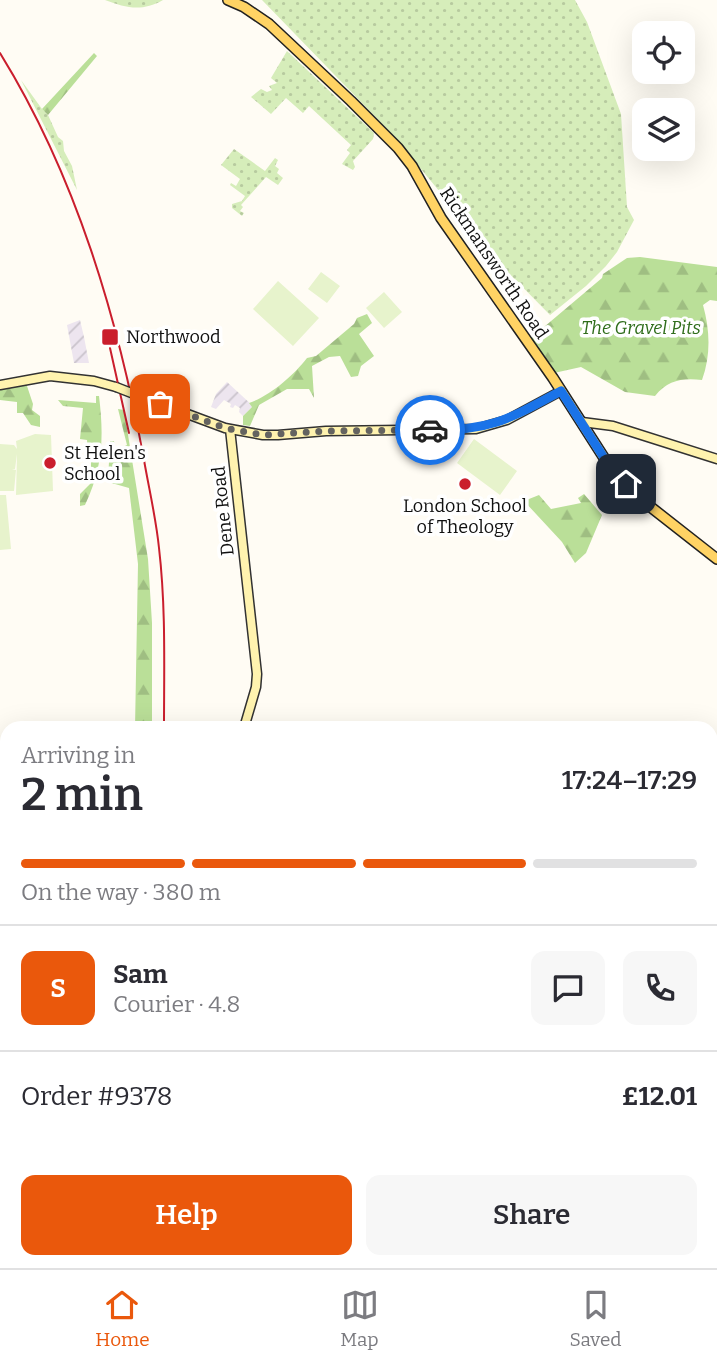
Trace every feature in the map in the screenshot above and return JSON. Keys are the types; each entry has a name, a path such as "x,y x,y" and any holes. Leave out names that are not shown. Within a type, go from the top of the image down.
{"main road":[{"name":"Rickmansworth Road","path":"228,0 269,24 398,148 412,166 473,267 528,340 608,464 643,501 717,559"},
{"path":"0,385 50,376 94,381 230,429 263,435 326,431 476,429 507,420 561,391"},
{"path":"582,422 613,426 717,459"},
{"name":"Dene Road","path":"230,429 257,674 246,721"}],"shaded area":[{"path":"80,320 89,363 74,363 67,325"},
{"path":"227,382 253,406 243,416 239,412 240,408 235,405 230,407 231,404 224,400 216,409 211,407 216,394"}],"green space":[{"path":"105,0 163,0 134,8"},
{"path":"262,0 575,0 587,22 621,114 627,207 634,220 617,252 586,286 550,315 497,261 392,134"},
{"path":"287,51 374,133 373,139 353,161 353,170 342,164 350,153 347,150 351,145 309,106 303,113 286,98 271,114 251,97 261,89 267,92 272,90 269,86 277,83 271,78"},
{"path":"94,53 97,56 48,115 42,109"},
{"path":"21,80 48,115 58,137 63,141 77,190"},
{"path":"234,149 265,171 275,158 278,160 275,166 279,169 277,173 283,178 278,185 266,177 241,205 243,207 240,211 244,213 242,216 232,208 232,204 242,201 245,196 230,185 231,183 236,186 240,179 221,165"},
{"name":"The Gravel Pits","path":"640,257 717,267 717,301 710,300 703,305 708,342 702,380 676,381 665,386 655,396 625,392 581,367 554,373 531,344 531,338 602,278 603,274 627,258"},
{"path":"321,272 340,286 327,303 308,289"},
{"path":"278,281 319,318 293,346 253,309"},
{"path":"384,292 402,312 384,328 366,308"},
{"path":"367,314 372,323 359,334 374,356 361,366 358,376 351,377 340,356 329,357 312,366 314,398 309,389 287,389 259,405 250,426 243,425 243,416 252,407 249,403 281,384 307,358 316,356 354,324 357,318"},
{"path":"26,383 33,404 32,410 40,416 40,427 31,425 23,413 17,413 17,402 0,400 0,388"},
{"path":"96,396 99,396 101,411 101,452 91,491 85,505 80,506 80,494 91,483 91,458 88,455 87,440 80,439 83,408 63,406 58,400 96,403"},
{"path":"118,409 124,410 148,559 152,623 152,721 135,721 138,564 129,488 108,482 110,441 114,441 116,458 127,456 123,447 127,445"},
{"path":"35,434 51,435 53,491 16,495 17,454 15,469 12,469 16,470 14,491 0,491 0,444 14,445 17,449 16,441"},
{"path":"474,439 517,471 500,495 457,463"},
{"path":"584,494 602,515 586,553 575,563 562,542 524,501 539,495 551,509 581,503 578,498"},
{"path":"0,495 6,495 11,549 0,550"}],"railway":[{"path":"0,53 27,100 72,198 91,249 121,354 144,460 159,548 164,616 164,721"},
{"path":"110,348 129,433"}],"way so far":[{"path":"160,404 225,428 263,435 326,431 430,430"}],"place":[{"name":"Northwood","path":"110,337"},
{"name":"St Helen's School","path":"50,463"},
{"name":"London School of Theology","path":"465,484"}],"route":[{"path":"430,430 476,429 507,420 561,391 608,464 626,484"}]}
